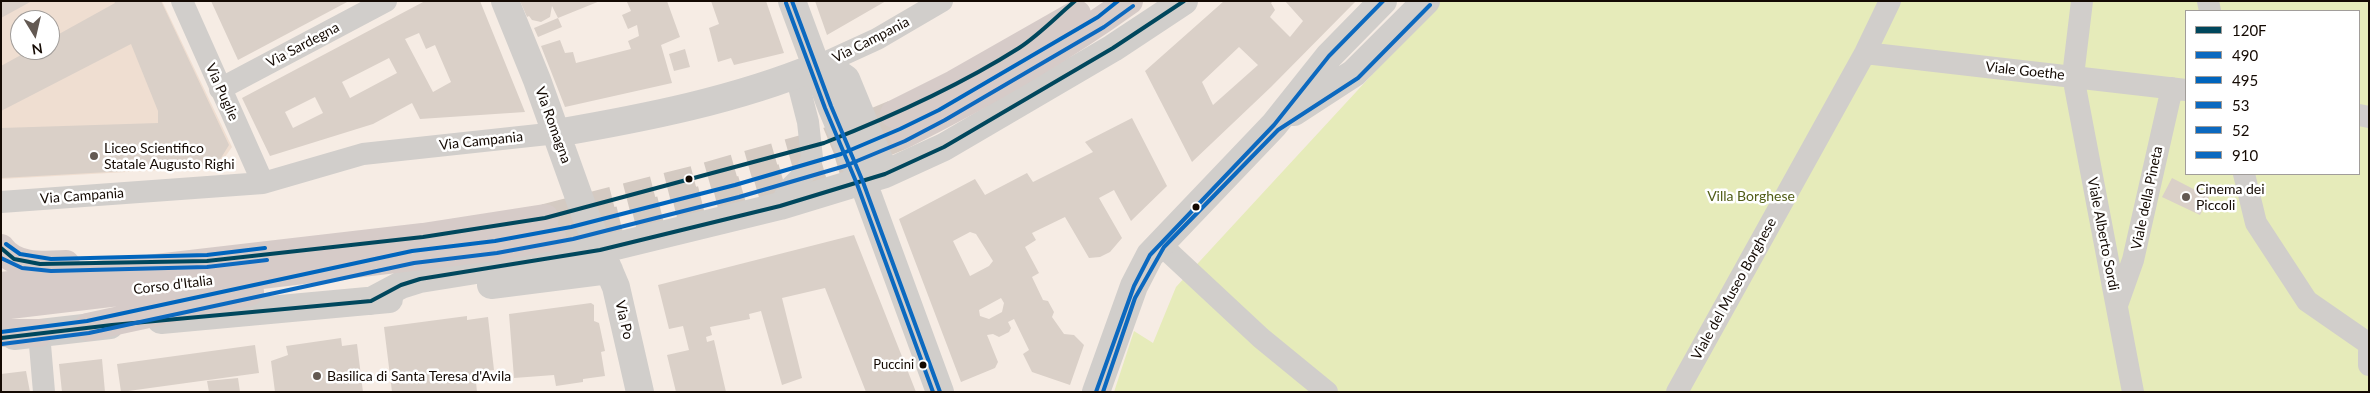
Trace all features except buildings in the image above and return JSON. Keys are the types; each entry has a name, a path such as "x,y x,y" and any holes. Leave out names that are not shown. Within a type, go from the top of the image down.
{"main road":[{"path":"1020,47 1075,1"},
{"path":"1129,1 1099,11 1020,47 954,84 898,125 979,95 1099,11 1144,1"},
{"name":"Corso d'Italia","path":"1,286 423,236 549,227 496,247 1,306"},
{"path":"1,248 14,260 40,264 208,261"},
{"path":"88,327 413,256"},
{"path":"1,333 39,333"}],"street":[{"name":"Via Puglie","path":"182,1 263,183"},
{"name":"Via Sardegna","path":"220,89 386,1"},
{"name":"Via Romagna","path":"504,1 557,133 604,260"},
{"path":"780,206 788,190 806,172 812,158 808,122 807,71 792,1"},
{"name":"Via Campania","path":"1,202 263,183 362,154 557,133 691,106 807,71 877,39 942,1"},
{"path":"1,338 88,327 371,301 604,260 874,178 961,137 1114,48 1184,1"},
{"path":"1096,392 1134,286 1144,264 1159,243 1274,125 1329,56 1383,1"},
{"path":"1274,125 1354,73 1426,1"},
{"name":"Viale del Museo Borghese","path":"1677,392 1865,53 1890,1"},
{"name":"Viale Alberto Sordi","path":"2082,1 2073,76 2133,392"},
{"name":"Viale Goethe","path":"1865,53 2179,89"},
{"path":"807,71 831,106 874,178 940,392"},
{"name":"Viale della Pineta","path":"2117,307 2133,260 2179,89"},
{"path":"2244,175 2256,223 2307,301 2369,344"},
{"path":"1159,243 1261,338 1327,392"},
{"name":"Via Po","path":"604,260 616,287 640,392"},
{"path":"39,333 44,392"},
{"path":"2369,352 2369,365"}],"shaded area":[{"path":"1,1 162,1 232,147 218,167 1,179"}],"green space":[{"name":"Villa Borghese","path":"1440,1 2369,1 2369,392 1114,392 1134,331 1153,343 1176,287"}],"tunnel":[{"path":"545,218 697,179 824,143 894,114"},
{"path":"552,237 737,191 843,160 903,135"}],"transit line":[{"name":"910","path":"792,1 831,106 863,182 940,392"},
{"name":"120F","path":"1,248 14,259 40,264 207,261 423,237 545,218 824,143 849,133 924,100 996,62 1034,37 1075,1"},
{"name":"495","path":"1,332 87,321 412,251 495,241 571,227 735,185 841,154 939,110 1098,17 1118,1"},
{"name":"120F","path":"1,338 112,325 371,301 401,285 420,279 600,250 780,206 885,174 944,147 1113,48 1184,1"},
{"name":"53","path":"1096,392 1134,286 1150,255 1274,125 1329,56 1383,1"},
{"name":"52","path":"786,3 825,108 857,184 933,392"},
{"name":"52","path":"1103,392 1135,298 1164,247 1278,130 1358,78 1430,5"},
{"name":"490","path":"2,344 89,333 414,263 497,253 573,239 739,197 845,166 905,141 945,120 1104,27 1133,6"},
{"name":"495","path":"6,244 20,254 51,259 207,255 265,248"},
{"name":"490","path":"1,258 22,268 51,271 207,267 267,260"}],"place":[{"name":"Liceo Scientifico Statale Augusto Righi","path":"94,156"},
{"name":"Cinema dei Piccoli","path":"2186,197"},
{"name":"Puccini","path":"923,365"},
{"name":"Basilica di Santa Teresa d'Avila","path":"317,376"}]}
